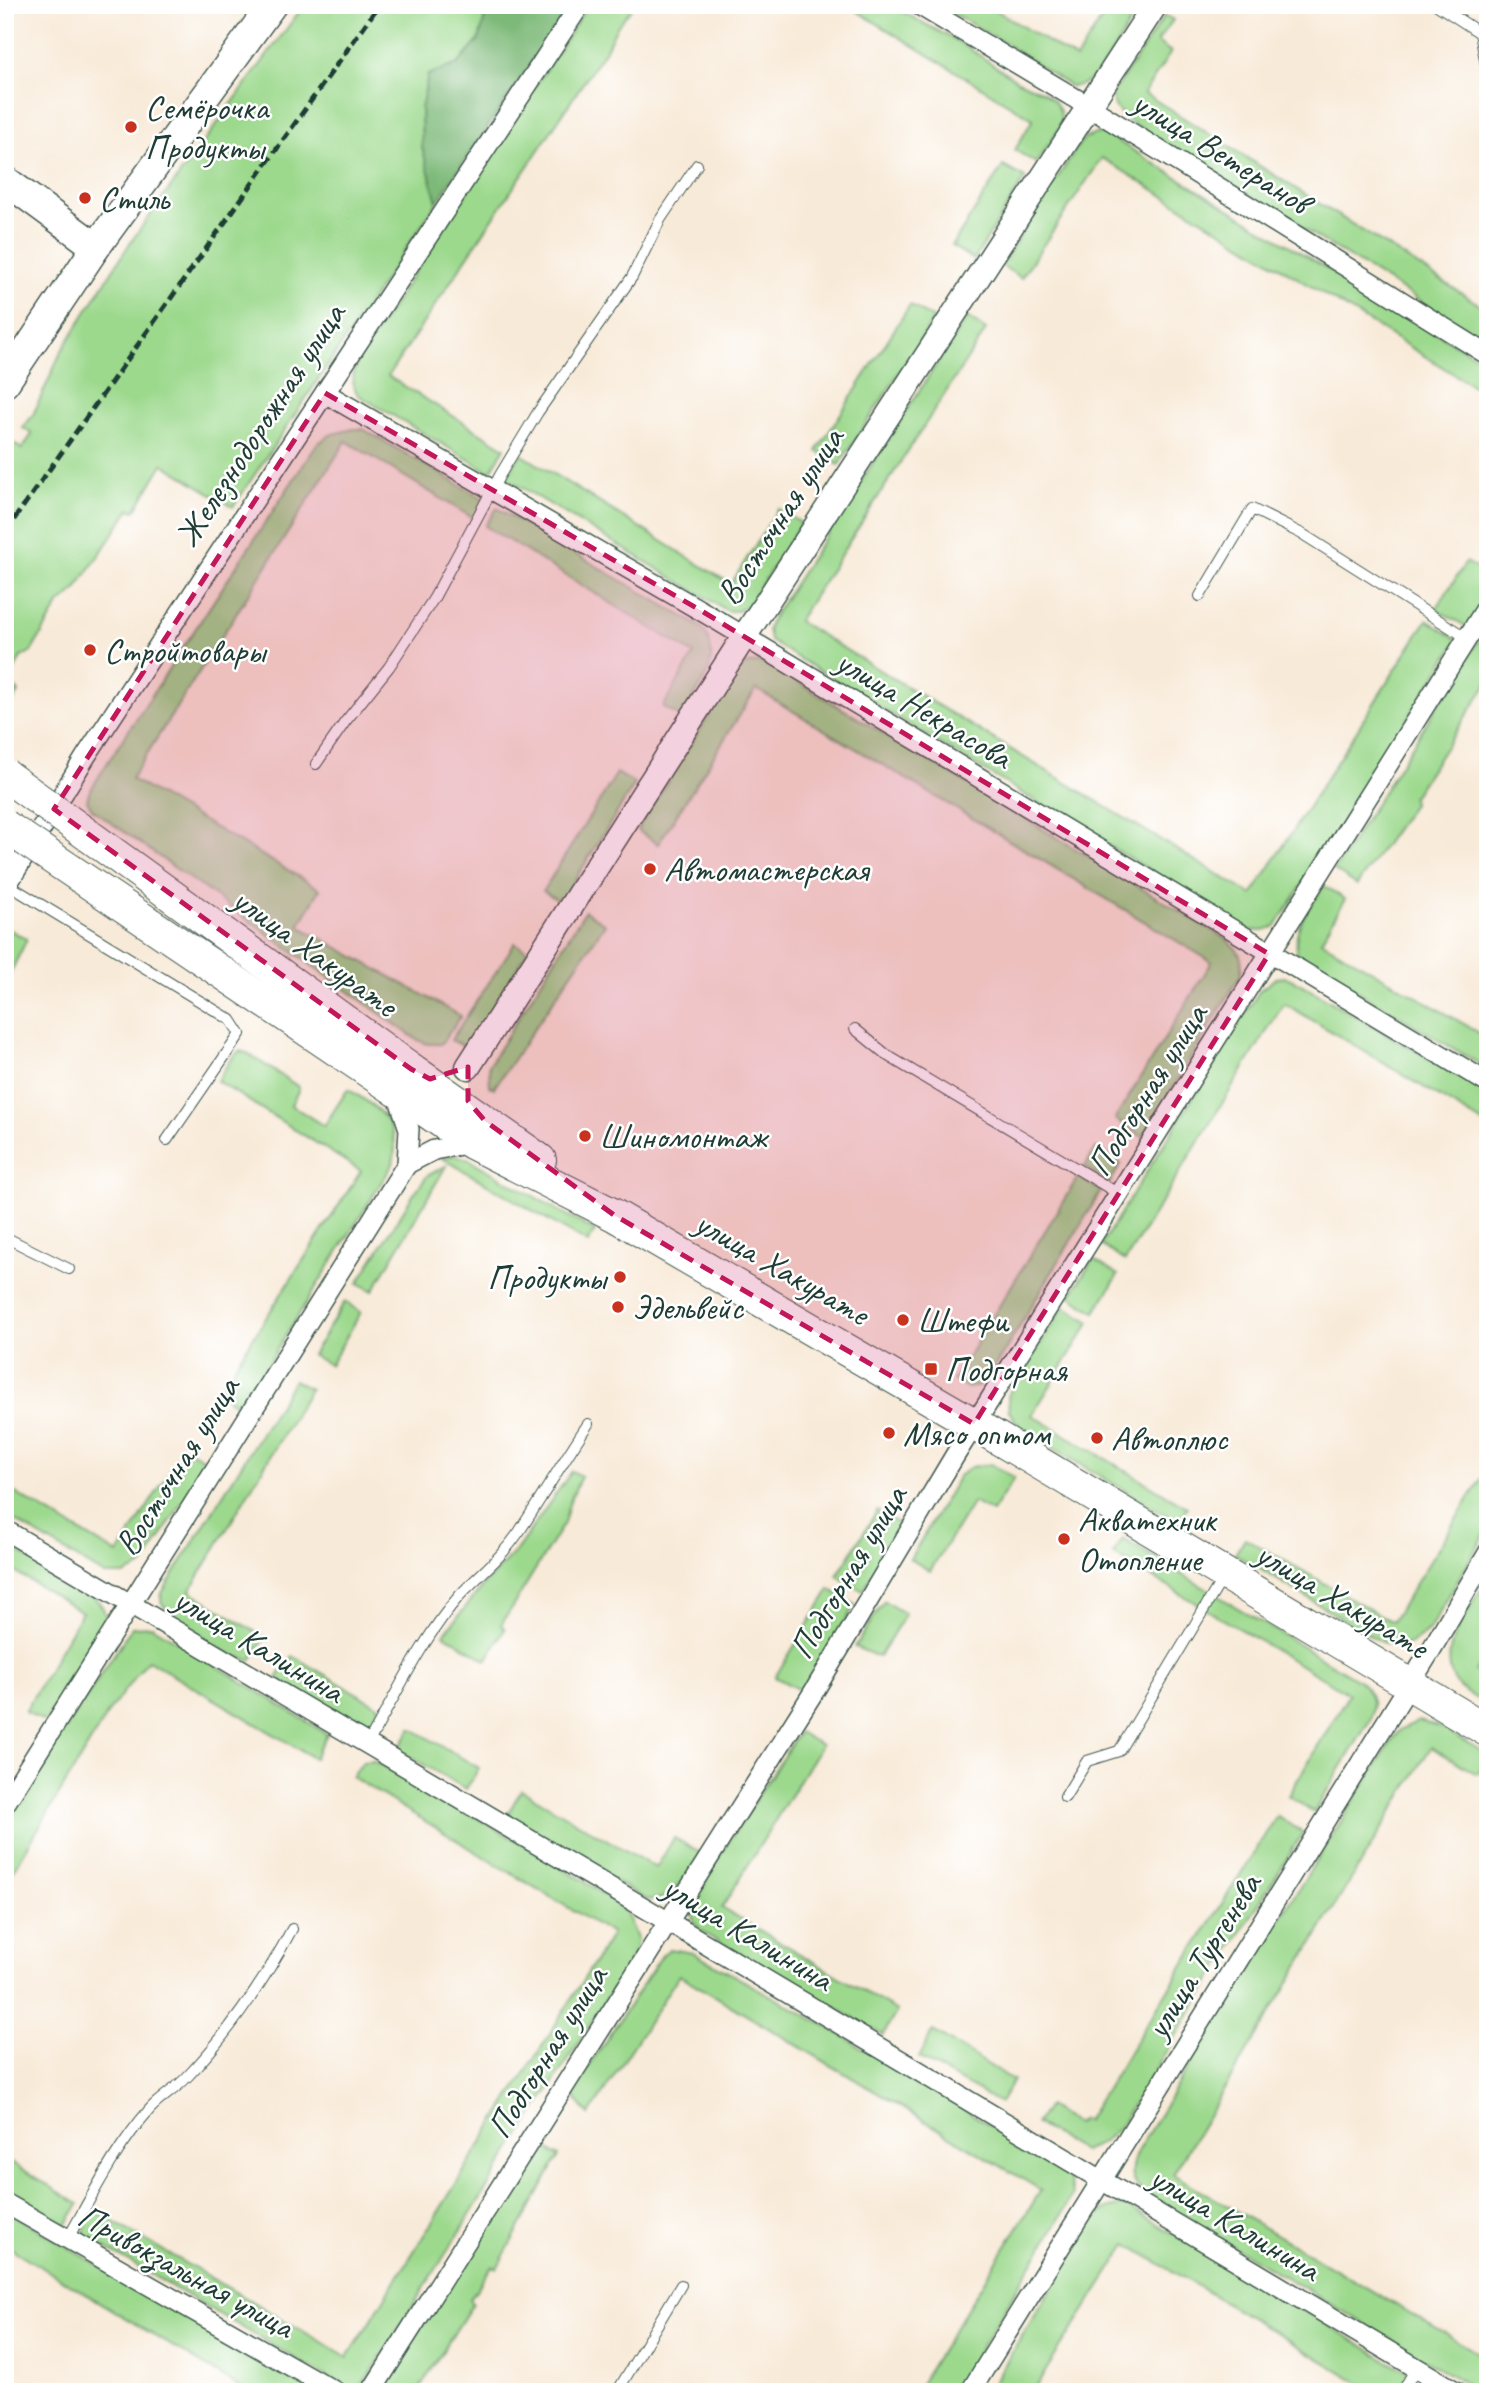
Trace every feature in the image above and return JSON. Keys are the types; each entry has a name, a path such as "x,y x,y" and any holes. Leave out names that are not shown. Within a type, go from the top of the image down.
{"main road":[{"path":"5,383 96,247 272,5"},
{"path":"5,180 96,247"},
{"name":"улица Хакурате","path":"5,775 478,1132 1488,1731"},
{"name":"улица Хакурате","path":"5,826 408,1077"}],"street":[{"name":"Железнодорожная улица","path":"6,886 86,757 580,5"},
{"name":"улица Ветеранов","path":"919,5 1088,106 1488,355"},
{"name":"Восточная улица","path":"467,1067 1155,5"},
{"name":"улица Некрасова","path":"325,393 744,637 1488,1083"},
{"name":"Подгорная улица","path":"371,2392 813,1693 974,1424 1488,605"},
{"path":"467,1067 468,1101 478,1132 407,1164 410,1129 408,1077 430,1079 467,1067"},
{"name":"Восточная улица","path":"5,1804 407,1164"},
{"name":"улица Калинина","path":"5,1530 1457,2392"},
{"name":"улица Тургенева","path":"970,2392 1488,1553"},
{"name":"Привокзальная улица","path":"5,2203 336,2392"}],"lane":[{"path":"1437,5 1480,33 1488,76"},
{"path":"316,764 389,667 434,598 538,412 632,277 660,220 697,165"},
{"path":"1200,596 1252,509 1304,535 1467,638"},
{"path":"6,886 230,1020 240,1034 167,1140"},
{"path":"855,1029 888,1056 1119,1194"},
{"path":"5,1237 69,1269"},
{"path":"366,1745 432,1633 461,1595 493,1565 518,1534 588,1424"},
{"path":"1065,1797 1087,1761 1119,1751 1225,1576"},
{"path":"67,2240 116,2154 151,2108 184,2080 221,2039 266,1976 292,1929"},
{"path":"617,2392 681,2285"},
{"path":"1402,2392 1416,2368"}],"highlighted area":[{"path":"325,393 705,613 1269,954 974,1424 614,1215 485,1121 468,1101 468,1067 430,1079 411,1069 54,809"}],"green space":[{"path":"304,5 488,5 479,40 458,64 428,75 421,109 422,146 437,202 233,507 163,464 135,511 130,509 74,592 60,603 31,652 21,657 8,682 19,692 5,714 5,453 13,443 22,449 32,434 23,428 33,415 61,352 130,243"},
{"path":"488,5 571,5 437,202 422,147 421,109 428,75 458,64 479,40"},
{"path":"588,5 634,5 616,28 607,47 388,376 505,448 490,472 358,395 353,376 360,356"},
{"path":"847,5 890,5 961,43 1055,102 1060,111 1058,131 1036,163 1015,150 1033,119"},
{"path":"938,5 987,5 1076,59 1111,5 1141,5 1096,74 1086,83 1070,86 1008,45"},
{"path":"1165,15 1173,20 1157,42 1171,52 1144,93 1488,310 1488,343 1123,116 1114,104 1113,93"},
{"path":"1098,133 1106,134 1488,363 1488,395 1102,158 1021,278 1001,265 1080,143"},
{"path":"1003,166 1025,178 974,260 952,246"},
{"path":"910,305 934,319 839,465 817,451"},
{"path":"967,317 986,330 798,621 1252,895 1427,620 1458,640 1276,926 1264,931 1249,930 770,641 770,622"},
{"path":"363,429 486,500 475,519 346,441 131,779 320,889 299,926 461,1016 441,1044 428,1044 416,1039 92,809 87,800 106,765 317,444 332,434"},
{"path":"521,454 731,584 778,509 801,523 748,606 738,611 728,611 506,478"},
{"path":"497,508 701,627 708,639 711,662 702,684 681,717 663,707 694,654 485,526"},
{"path":"1466,562 1488,575 1488,595 1467,627 1436,609"},
{"path":"1484,632 1488,634 1488,683 1412,798 1413,804 1357,885 1334,870"},
{"path":"759,662 771,666 1226,939 1234,947 1241,959 1240,976 1143,1137 1115,1119 1212,962 756,689 658,844 637,830 736,672 743,665"},
{"path":"617,773 635,784 561,902 543,891"},
{"path":"1324,886 1345,899 1321,941 1488,1038 1488,1069 1298,956 1297,936 1302,919"},
{"path":"585,911 605,924 494,1088 490,1086 489,1065"},
{"path":"5,929 27,939 5,984"},
{"path":"515,943 528,951 468,1048 451,1040"},
{"path":"1286,977 1488,1093 1488,1126 1284,1003 1125,1261 1101,1245 1260,990 1276,978"},
{"path":"239,1051 247,1053 297,1086 299,1089 291,1105 324,1126 348,1089 385,1118 391,1127 395,1149 393,1164 241,1407 218,1392 361,1171 217,1081"},
{"path":"1096,1148 1121,1164 1109,1184 1085,1167"},
{"path":"455,1155 468,1159 595,1231 588,1243 442,1158"},
{"path":"446,1166 373,1291 358,1283 415,1192 428,1175"},
{"path":"1078,1177 1101,1191 987,1380 968,1388 954,1380"},
{"path":"1093,1259 1118,1275 1095,1312 1070,1296"},
{"path":"345,1302 361,1312 330,1365 312,1355"},
{"path":"1064,1306 1090,1322 1032,1415 1187,1507 1178,1522 1022,1430 1009,1411 1008,1395"},
{"path":"294,1380 310,1389 190,1591 265,1638 251,1660 228,1653 188,1629 167,1610 161,1601 162,1593"},
{"path":"185,1447 207,1461 143,1566 124,1575 105,1575 5,1515 5,1487 118,1554"},
{"path":"991,1464 1014,1478 992,1512 973,1502 930,1571 910,1559 959,1476 971,1467"},
{"path":"1488,1468 1488,1529 1429,1630 1412,1643 1402,1646 1381,1642 1235,1554 1245,1538 1392,1622"},
{"path":"572,1471 581,1476 564,1523 501,1625 505,1629 486,1660 444,1634 485,1583 515,1552"},
{"path":"877,1511 901,1525 863,1591 837,1576"},
{"path":"1123,1539 1358,1680 1366,1688 1372,1703 1370,1720 1314,1812 1288,1796 1349,1694 1113,1554"},
{"path":"5,1544 91,1595 100,1603 105,1614 106,1622 45,1722 25,1711 82,1612 5,1566"},
{"path":"1488,1579 1488,1650 1475,1671 1488,1679 1488,1705 1459,1687 1450,1670 1449,1657 1457,1630"},
{"path":"830,1589 855,1605 803,1692 775,1677"},
{"path":"884,1601 905,1614 879,1657 855,1647"},
{"path":"152,1626 327,1734 314,1758 148,1660 109,1711 5,1884 5,1822 132,1627"},
{"path":"293,1656 380,1707 365,1732 277,1678"},
{"path":"1419,1721 1443,1728 1488,1757 1477,1774 1431,1747 1173,2174 1488,2359 1488,2392 1480,2392 1156,2201 1137,2186 1131,2174 1138,2150 1392,1740 1401,1729"},
{"path":"411,1728 479,1768 466,1789 398,1750"},
{"path":"799,1732 821,1745 722,1908 897,2011 883,2035 705,1934 693,1918 693,1898"},
{"path":"374,1761 586,1882 626,1912 637,1938 636,1951 372,2371 364,2382 354,2389 346,2388 83,2235 91,2209 348,2357 612,1934 352,1777 363,1762"},
{"path":"521,1790 656,1868 674,1838 701,1853 672,1893 655,1900 645,1899 506,1817"},
{"path":"1277,1816 1303,1833 1119,2127 1102,2143 1083,2151 1036,2124 1048,2106 1077,2124 1082,2119 1086,2121"},
{"path":"670,1949 693,1953 826,2026 1068,2172 1072,2195 954,2392 915,2392 1041,2190 679,1975 589,2115 571,2093 663,1954"},
{"path":"933,2031 1013,2080 1000,2103 919,2058"},
{"path":"538,2144 559,2156 497,2268 492,2266 470,2299 473,2303 417,2392 380,2392"},
{"path":"5,2159 79,2204 66,2225 5,2189"},
{"path":"1128,2207 1441,2392 1375,2392 1127,2244 1032,2392 988,2392 1094,2219 1109,2208"},
{"path":"5,2210 314,2392 248,2392 5,2245"}],"railway":[{"path":"5,532 379,5"}],"place":[{"name":"Семёрочка Продукты","path":"131,127"},
{"name":"Стиль","path":"85,198"},
{"name":"Стройтовары","path":"90,650"},
{"name":"Автомастерская","path":"650,869"},
{"name":"Шиномонтаж","path":"585,1136"},
{"name":"Продукты","path":"620,1277"},
{"name":"Эдельвейс","path":"618,1307"},
{"name":"Штефи","path":"903,1320"},
{"name":"Подгорная","path":"931,1369"},
{"name":"Мясо оптом","path":"889,1433"},
{"name":"Автоплюс","path":"1097,1438"},
{"name":"Акватехник Отопление","path":"1064,1539"}]}
